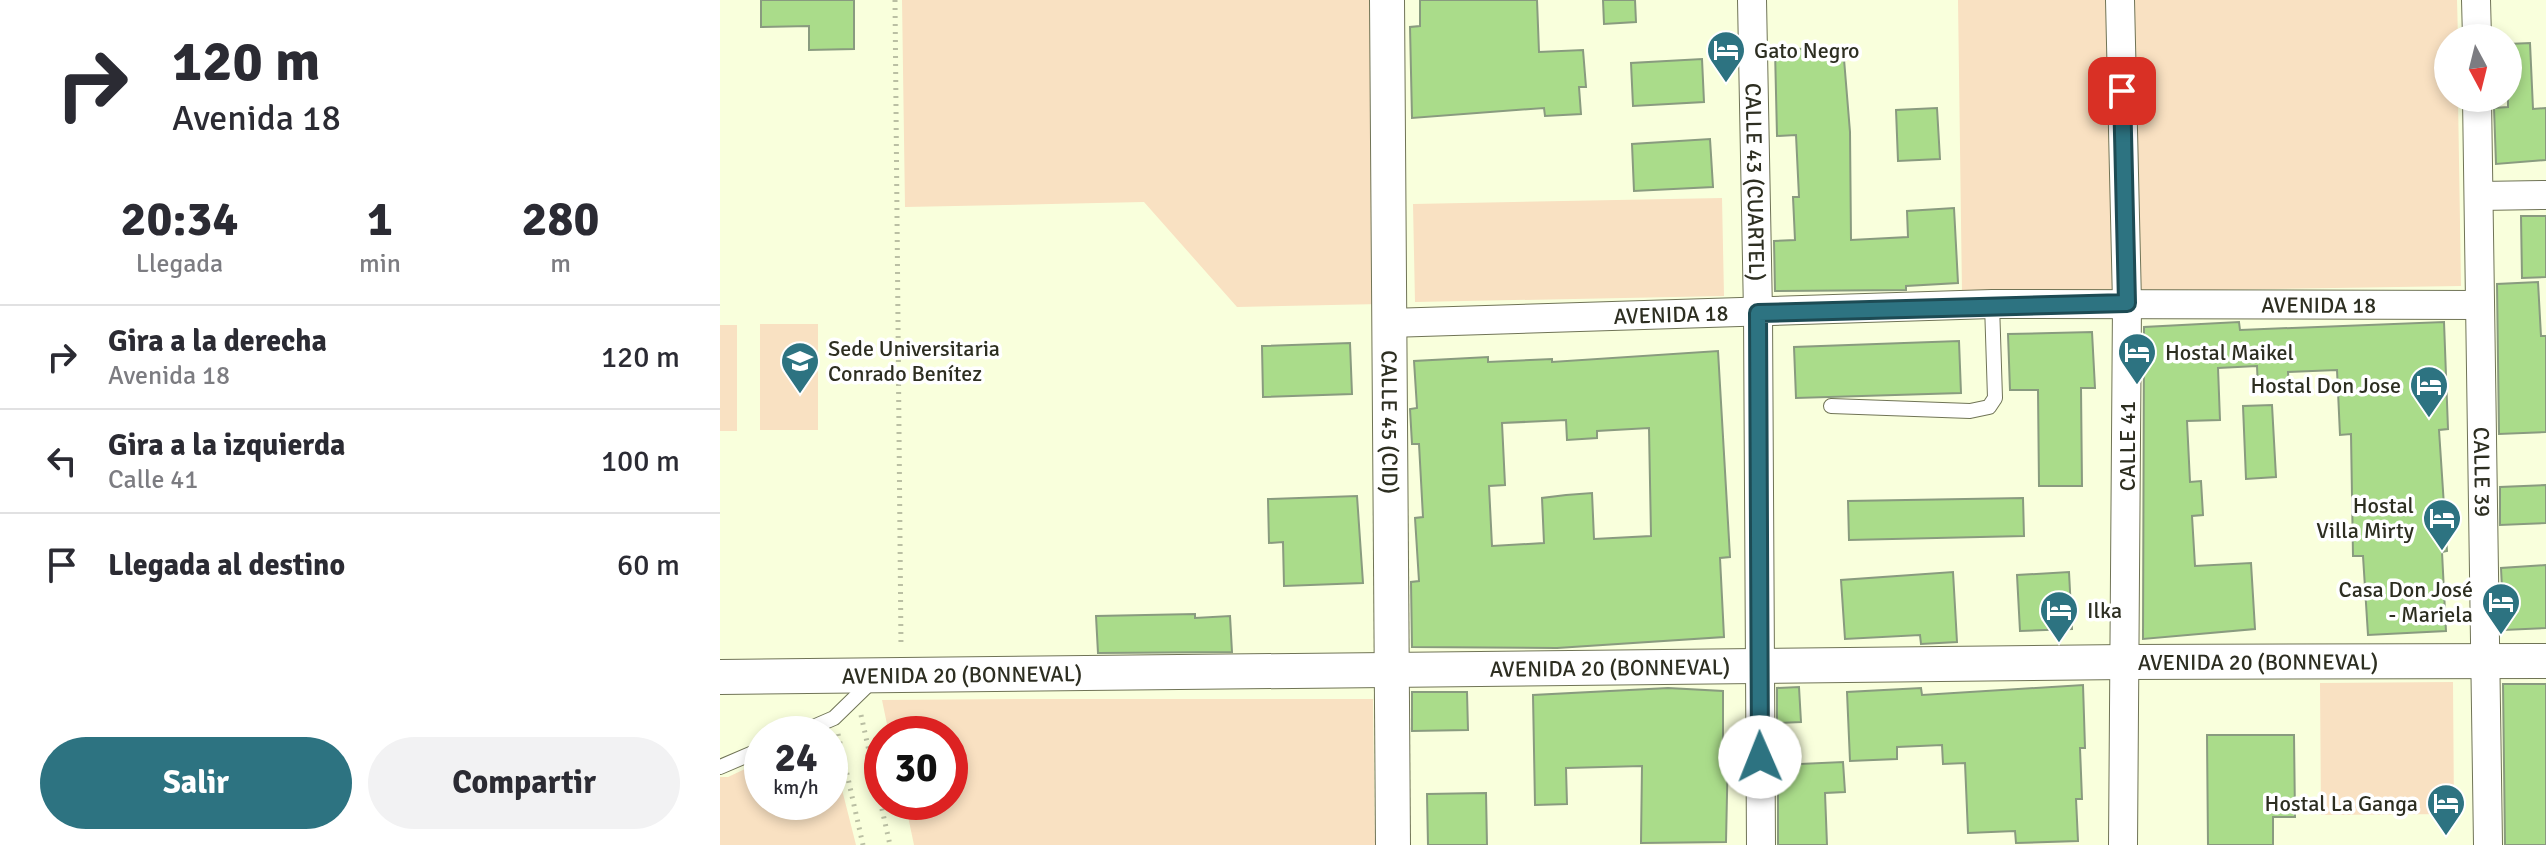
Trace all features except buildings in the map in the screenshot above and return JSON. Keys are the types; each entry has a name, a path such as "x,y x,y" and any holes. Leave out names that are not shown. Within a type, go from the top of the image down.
{"street":[{"name":"CALLE 45 (CID)","path":"1387,0 1393,845"},
{"name":"CALLE 43 (CUARTEL)","path":"1752,0 1758,313 1761,845"},
{"name":"CALLE 41","path":"2120,0 2127,303 2123,845"},
{"path":"2476,0 2477,24"},
{"name":"CALLE 39","path":"2477,112 2488,845"},
{"path":"2479,196 2546,195"},
{"name":"AVENIDA 18","path":"1389,323 1992,304 2480,305"},
{"name":"AVENIDA 20 (BONNEVAL)","path":"720,677 878,683 1392,671 2126,662 2546,661"}],"lane":[{"path":"1831,406 1970,411 1989,407 1995,398 1992,304"},
{"path":"837,716 878,683"},
{"path":"720,767 744,757"}],"path":[{"path":"890,845 878,683 895,0"},
{"path":"848,779 863,845"}],"shaded area":[{"path":"902,0 1375,0 1381,304 1237,307 1144,202 905,207"},
{"path":"1958,0 2457,0 2458,24 2434,24 2434,112 2458,112 2461,286 1962,294"},
{"path":"1722,198 1724,296 1415,302 1413,204"},
{"path":"760,324 818,324 818,430 760,430"},
{"path":"720,325 737,325 737,431 720,431"},
{"path":"2453,682 2454,814 2321,815 2320,683"},
{"path":"1373,699 1375,845 914,845 909,820 968,820 968,716 885,716 882,700"},
{"path":"744,769 744,820 848,820 848,813 856,845 720,845 720,777"}],"place":[{"name":"Gato Negro","path":"1726,84"},
{"name":"Hostal Maikel","path":"2137,386"},
{"name":"Sede Universitaria Conrado Benítez","path":"800,395"},
{"name":"Hostal Don Jose","path":"2429,419"},
{"name":"Hostal Villa Mirty","path":"2442,552"},
{"name":"Casa Don José - Mariela","path":"2501,636"},
{"name":"Ilka","path":"2059,644"},
{"name":"Hostal La Ganga","path":"2446,837"}],"route":[{"path":"1760,757 1758,313 1992,304 2127,303 2122,91"}]}
